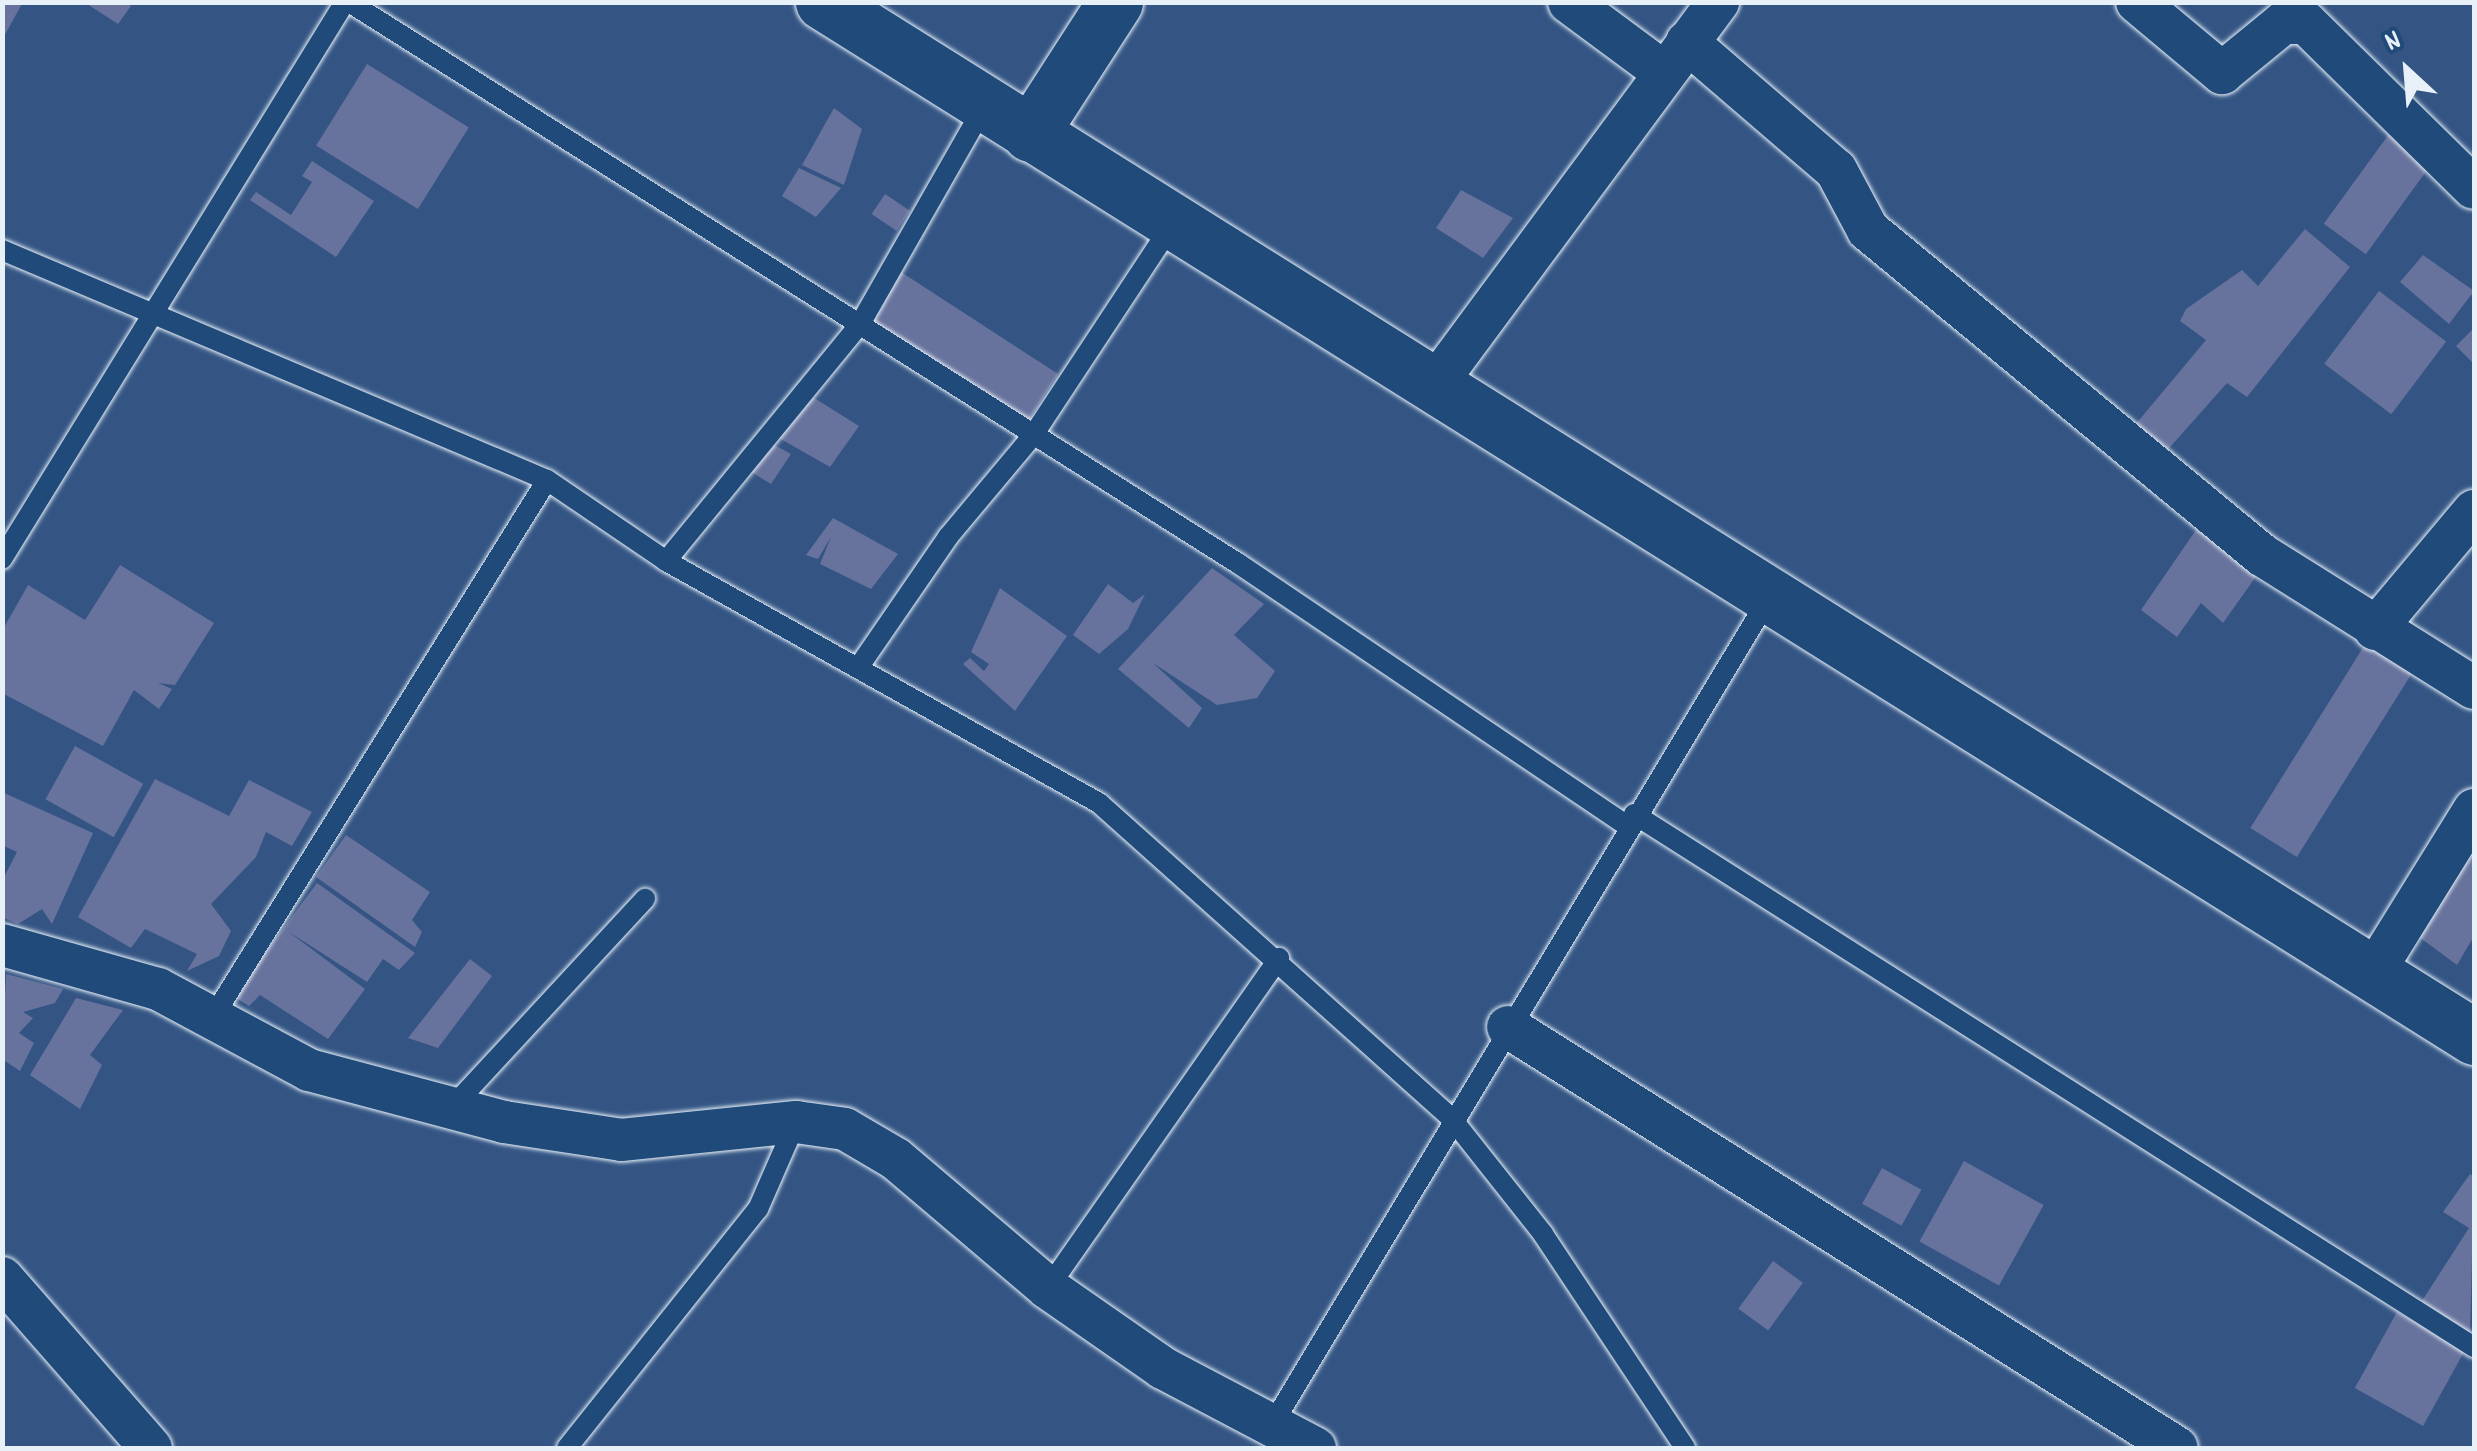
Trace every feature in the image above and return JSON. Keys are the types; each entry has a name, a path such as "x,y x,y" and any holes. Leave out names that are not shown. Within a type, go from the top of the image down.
{"main road":[{"path":"822,2 878,17 983,108 1174,222 2474,1037"},
{"path":"1030,134 1116,2"}],"street":[{"path":"1568,2 1676,57 1836,170 1868,230 2262,555 2474,688"},
{"path":"1434,386 1718,2"},
{"path":"2137,2 2222,74 2283,24 2306,23 2474,188"},
{"path":"2375,629 2474,511"},
{"path":"2373,973 2474,810"},
{"path":"2,945 158,989 309,1070 456,1104 504,1122 622,1140 796,1122 845,1130 896,1159 1048,1288 1163,1368 1315,1448"},
{"path":"1508,1028 2176,1448"},
{"path":"2,1278 141,1445"}],"lane":[{"path":"2,559 347,2 1034,434 1630,820 2474,1347"},
{"path":"666,561 860,324 983,108"},
{"path":"858,668 948,536 1034,434 1174,222"},
{"path":"2,250 156,310 547,480 666,561 1099,803 1279,958 1452,1119 1542,1234 1685,1448"},
{"path":"213,1017 547,480"},
{"path":"1272,1425 1630,820 1770,596"},
{"path":"456,1104 645,899"},
{"path":"1048,1288 1279,958"},
{"path":"567,1448 758,1209 796,1122"}],"building":[{"path":"2,2 23,2 2,40"},
{"path":"84,2 125,2 131,6 118,24"},
{"path":"367,64 469,128 418,209 316,145"},
{"path":"834,108 862,129 844,185 802,165"},
{"path":"2389,134 2431,165 2366,254 2324,224"},
{"path":"312,161 374,201 336,257 250,200 256,192 291,215 312,182 302,176"},
{"path":"799,168 841,188 816,217 782,196"},
{"path":"1461,190 1513,218 1483,258 1436,228"},
{"path":"885,194 910,211 896,231 872,214"},
{"path":"2305,229 2350,267 2247,397 2227,383 2163,455 2130,431 2206,340 2180,321 2186,309 2242,270 2258,286"},
{"path":"2423,255 2474,291 2449,324 2400,282"},
{"path":"898,270 1058,374 1026,424 866,319"},
{"path":"2379,291 2446,342 2391,414 2324,364"},
{"path":"2474,328 2474,364 2456,346"},
{"path":"811,396 859,426 830,467 779,438"},
{"path":"769,442 791,454 771,484 747,469"},
{"path":"833,518 898,554 871,589 820,564 831,537 818,559 806,555"},
{"path":"2198,527 2262,568 2223,623 2201,603 2177,637 2141,610"},
{"path":"120,565 214,623 175,685 158,683 172,689 159,709 134,690 103,746 2,693 2,631 28,585 85,620"},
{"path":"1212,568 1264,604 1234,635 1275,671 1257,698 1217,705 1153,663 1202,708 1189,728 1118,669"},
{"path":"1108,584 1133,603 1145,594 1128,629 1099,654 1073,635"},
{"path":"1000,588 1067,636 1015,711 963,664 970,658 984,671 989,664 971,652"},
{"path":"2369,638 2416,667 2297,857 2250,828"},
{"path":"75,746 143,784 114,837 45,799"},
{"path":"155,779 229,816 249,780 312,812 292,846 266,832 256,857 211,904 231,931 219,956 187,971 197,954 145,929 131,948 78,917"},
{"path":"2,792 93,833 52,924 42,909 18,924 2,917 2,881 17,852 2,845"},
{"path":"2474,830 2474,936 2457,965 2411,931"},
{"path":"346,835 430,892 412,920 422,932 415,947 316,877"},
{"path":"317,883 415,953 399,970 383,959 367,982 289,932 365,989 328,1039 260,995 249,1006 233,996"},
{"path":"470,959 492,976 438,1048 408,1038"},
{"path":"6,974 63,989 55,1003 23,1012 33,1018 19,1033 34,1043 20,1071 2,1059"},
{"path":"76,998 123,1010 90,1055 102,1065 80,1109 30,1075"},
{"path":"1964,1161 2044,1205 1999,1286 1919,1241"},
{"path":"1882,1168 1921,1190 1901,1226 1862,1204"},
{"path":"2470,1174 2474,1177 2470,1334 2422,1301 2469,1228 2443,1212"},
{"path":"1773,1261 1803,1283 1768,1330 1738,1309"},
{"path":"2397,1312 2465,1350 2423,1426 2355,1388"}]}
